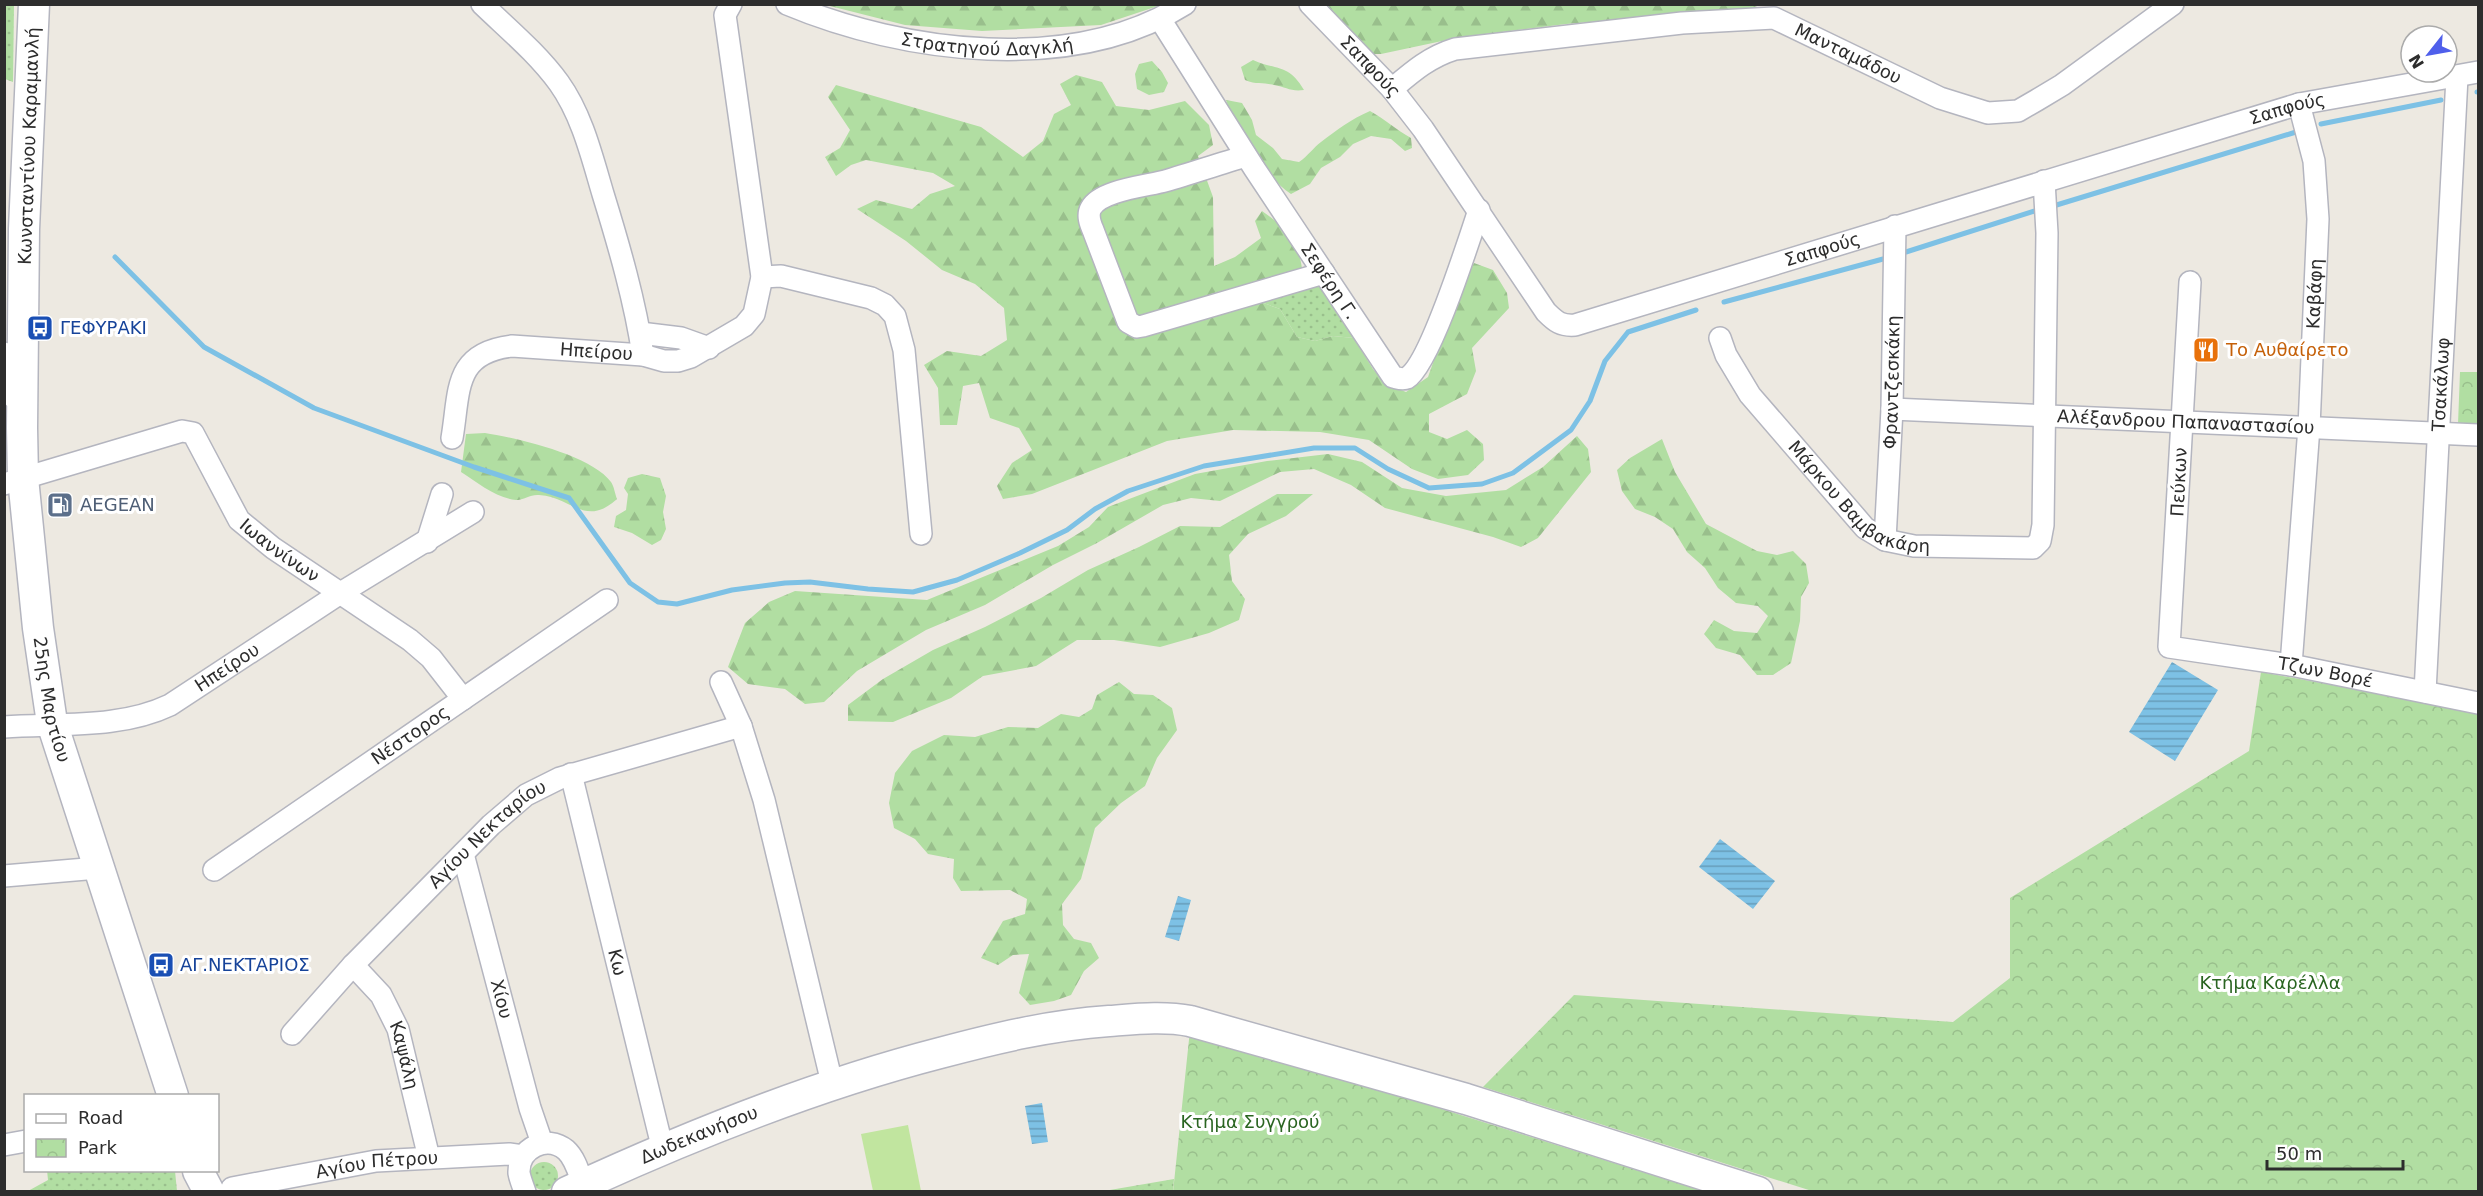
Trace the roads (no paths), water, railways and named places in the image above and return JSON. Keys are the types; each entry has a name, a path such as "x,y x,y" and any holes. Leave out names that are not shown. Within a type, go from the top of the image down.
{"street":[{"name":"Κωνσταντίνου Καραμανλή","path":"23,287 34,4"},
{"path":"482,4 535,53 561,85 572,106 596,172 640,333 643,355"},
{"path":"730,4 725,15 762,277 781,276 871,298 885,305 894,316 904,350 921,534"},
{"name":"Στρατηγού Δαγκλή","path":"787,4 843,26 882,36 923,44 1004,49 1045,48 1096,39 1160,19 1185,4"},
{"name":"Σαπφούς","path":"1310,4 1392,89 1423,129 1479,210 1546,312 1564,326 1575,325 1895,226 2044,187 2299,104 2412,84"},
{"name":"Μανταμάδου","path":"1392,89 1421,64 1439,54 1455,49 1682,23 1771,18 1780,20 1940,98 1988,113 2018,111 2062,85 2173,4"},
{"name":"Σεφέρη Γ.","path":"1160,19 1246,156 1393,377 1401,379 1407,377 1421,358 1449,298 1479,210"},
{"name":"Σαπφούς","path":"2459,76 2478,72"},
{"name":"Τσακάλωφ","path":"2425,692 2457,84"},
{"name":"Καβάφη","path":"2291,665 2309,427 2318,219 2314,161 2299,104"},
{"path":"1246,156 1163,182 1124,190 1097,202 1090,209 1089,218 1093,230 1128,322 1137,327 1143,326 1324,273"},
{"path":"2044,187 2047,233 2046,416"},
{"name":"Φραντζεσκάκη","path":"1885,540 1892,409 1895,226"},
{"name":"Ηπείρου","path":"452,438 460,380 468,366 480,355 493,348 512,346 643,355 664,361 678,361 709,348 738,331 754,314 762,277"},
{"name":"Πεύκων","path":"2169,646 2190,282"},
{"name":"25ης Μαρτίου","path":"23,287 22,428 14,481 52,723 173,1094"},
{"path":"640,333 681,338 709,348"},
{"name":"Μάρκου Βαμβακάρη","path":"1720,338 1737,376 1750,395 1851,514 1865,528 1885,540 1914,546 2028,548 2037,545 2040,542 2043,525 2046,416"},
{"path":"4,353 22,428"},
{"name":"Αλέξανδρου Παπαναστασίου","path":"1892,409 2478,435"},
{"name":"Ιωαννίνων","path":"14,481 182,431 193,433 239,520 273,548 419,647 463,699"},
{"path":"427,542 442,494"},
{"name":"Ηπείρου","path":"4,727 128,720 152,714 170,705 339,594 473,512"},
{"name":"Νέστορος","path":"214,870 607,600"},
{"name":"Τζων Βορέ","path":"2169,646 2291,665 2478,703"},
{"path":"721,682 741,726 764,800 832,1083"},
{"name":"Αγίου Νεκταρίου","path":"292,1034 353,965 504,813 526,795 572,774 741,726"},
{"name":"Κω","path":"572,774 663,1150"},
{"name":"Χίου","path":"463,854 530,1108 542,1143"},
{"path":"4,876 98,868"},
{"name":"Καψάλη","path":"353,965 381,995 398,1029 429,1158"},
{"name":"Δωδεκανήσου","path":"575,1188 663,1150 832,1083 1030,1030 1162,1018 1183,1020 1466,1099 1758,1191"},
{"path":"4,1145 24,1141"},
{"path":"525,1191 519,1174 524,1156 531,1148 542,1143 554,1143 566,1150 574,1162 575,1188"},
{"name":"Αγίου Πέτρου","path":"208,1183 376,1161 509,1154 524,1156"}],"water":[{"path":"2172,662 2218,690 2175,761 2129,732"},
{"path":"1720,839 1775,881 1753,909 1699,867"},
{"path":"1178,896 1191,900 1179,941 1165,937"},
{"path":"1042,1103 1048,1142 1032,1144 1025,1106"}],"waterway":[{"path":"2321,124 2441,100"},
{"path":"2050,207 2296,132"},
{"path":"1906,252 2041,209"},
{"path":"115,257 204,347 314,408 474,467 569,498 630,583 658,602 677,604 732,590 785,583 810,582 913,592 957,580 1020,553 1067,530 1095,509 1128,491 1204,466 1314,448 1355,448 1388,469 1429,488 1482,484 1513,473 1571,430 1590,401 1605,361 1628,332 1696,310"},
{"path":"1724,302 1883,259"}],"place":[{"name":"ΓΕΦΥΡΑΚΙ","path":"40,328"},
{"name":"Το Αυθαίρετο","path":"2206,350"},
{"name":"AEGEAN","path":"60,505"},
{"name":"ΑΓ.ΝΕΚΤΑΡΙΟΣ","path":"161,965"}],"park label":[{"name":"Κτήμα Καρέλλα","path":"2270,983"},
{"name":"Κτήμα Συγγρού","path":"1250,1122"}]}
